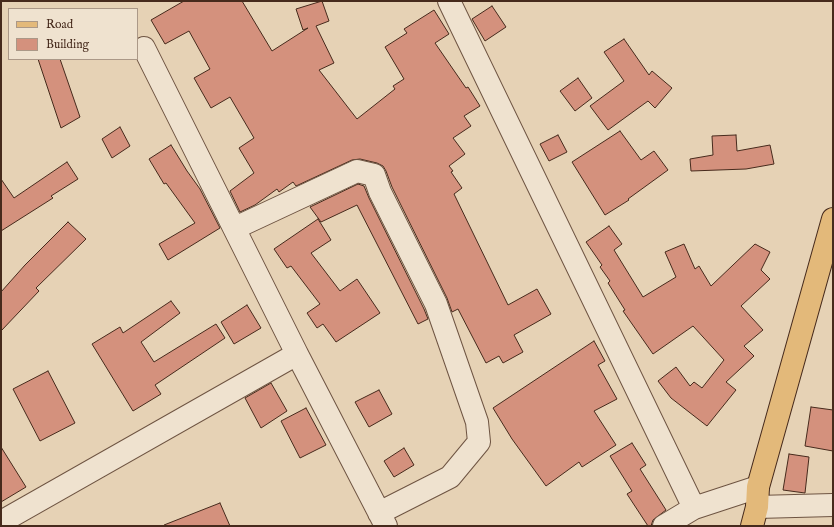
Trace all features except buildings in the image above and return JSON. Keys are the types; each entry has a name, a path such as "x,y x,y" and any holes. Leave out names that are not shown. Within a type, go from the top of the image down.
{"main road":[{"path":"756,506 833,218"}],"street":[{"path":"449,1 694,508"},
{"path":"144,48 297,354 383,520 450,477 479,442 477,422 436,304 380,192 374,175 357,171 235,228"},
{"path":"1,522 297,354"},
{"path":"664,526 694,508 833,505"}]}
